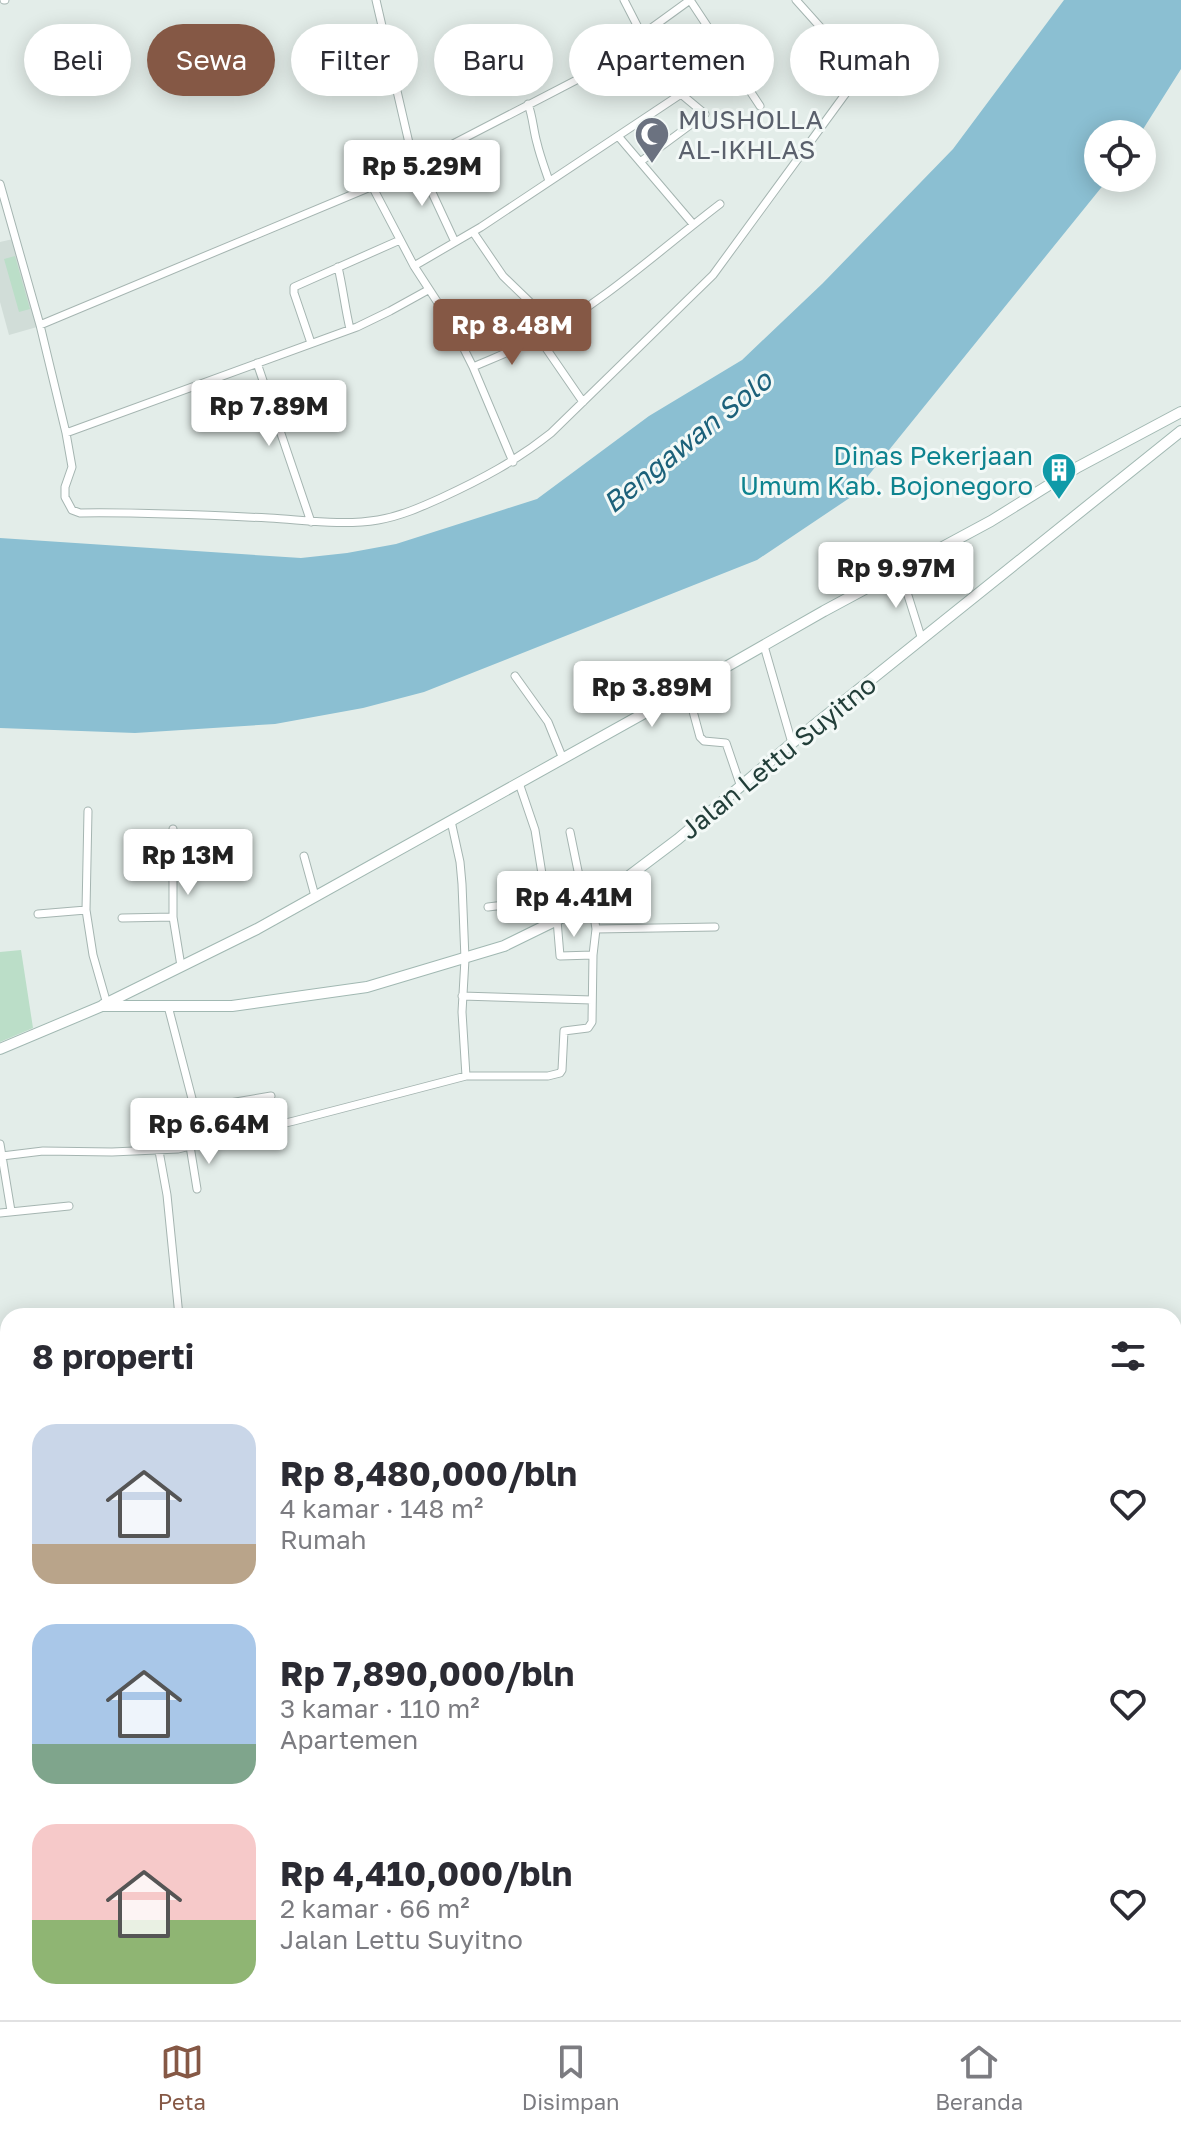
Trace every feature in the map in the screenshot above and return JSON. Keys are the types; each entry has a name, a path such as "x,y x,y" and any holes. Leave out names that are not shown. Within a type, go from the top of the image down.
{"main road":[{"path":"104,1005 257,929 1181,412"},
{"path":"1160,424 1176,435"},
{"name":"Jalan Lettu Suyitno","path":"0,1049 104,1005 232,1006 367,987 504,946 554,922 588,903 678,839 792,743 1176,435"},
{"path":"140,987 132,995 134,1002 143,1006"}],"street":[{"path":"388,0 376,1 409,143 455,242"},
{"path":"624,0 636,24"},
{"path":"657,24 690,0 706,24"},
{"path":"0,184 40,325 66,433 72,467 65,497 72,510 80,513 149,512 327,523 394,517 476,482 513,462 551,433 725,262 857,78 856,67 796,0"},
{"path":"40,325 372,186 569,84"},
{"path":"414,266 473,232 678,96"},
{"path":"640,162 705,114 683,96"},
{"path":"753,96 760,106"},
{"path":"528,104 534,119 537,147 549,181"},
{"path":"618,136 693,224"},
{"path":"372,186 414,266 451,323 513,462"},
{"path":"473,367 539,338 603,296 720,204"},
{"path":"473,232 503,276 533,305 549,331"},
{"path":"311,343 293,289 400,240"},
{"path":"338,267 350,329"},
{"path":"66,433 350,329 428,290"},
{"path":"539,338 583,402"},
{"path":"257,363 311,522"},
{"path":"900,570 922,640"},
{"path":"764,646 792,743"},
{"path":"515,676 554,732 563,759"},
{"path":"687,689 700,737 704,741 726,743 741,787"},
{"path":"519,783 535,830 546,900 554,922 560,956 593,955"},
{"path":"88,811 86,910 104,1005"},
{"path":"451,821 460,862 466,1076"},
{"path":"173,829 173,917 181,966"},
{"path":"2,1156 43,1151 159,1151 294,1121 466,1076 548,1076 560,1073 564,1031 590,1026 592,1022 596,929 570,832"},
{"path":"304,856 315,896"},
{"path":"488,907 546,900"},
{"path":"38,914 86,910"},
{"path":"122,918 173,917"},
{"path":"596,929 715,927"},
{"path":"462,996 592,1000"},
{"path":"168,1006 203,1141"},
{"path":"194,1109 271,1096"},
{"path":"0,1144 11,1211"},
{"path":"190,1146 197,1189"},
{"path":"159,1151 167,1195 178,1308"},
{"path":"0,1213 69,1206"}],"shaded area":[{"path":"13,239 37,327 9,335 0,302 0,242"}],"green space":[{"path":"15,256 30,309 19,312 4,259"},
{"path":"21,950 33,1028 0,1042 0,952"}],"water":[{"name":"Bengawan Solo","path":"1064,0 1181,0 1181,69 1149,120 1084,120 1084,192 1098,192 851,497 757,560 424,692 363,708 275,724 135,733 0,728 0,538 301,558 396,544 537,499 649,416 742,360 823,283 953,149"}],"place":[{"name":"MUSHOLLA AL-IKHLAS","path":"652,165"},
{"name":"Dinas Pekerjaan Umum Kab. Bojonegoro","path":"1059,501"}]}
